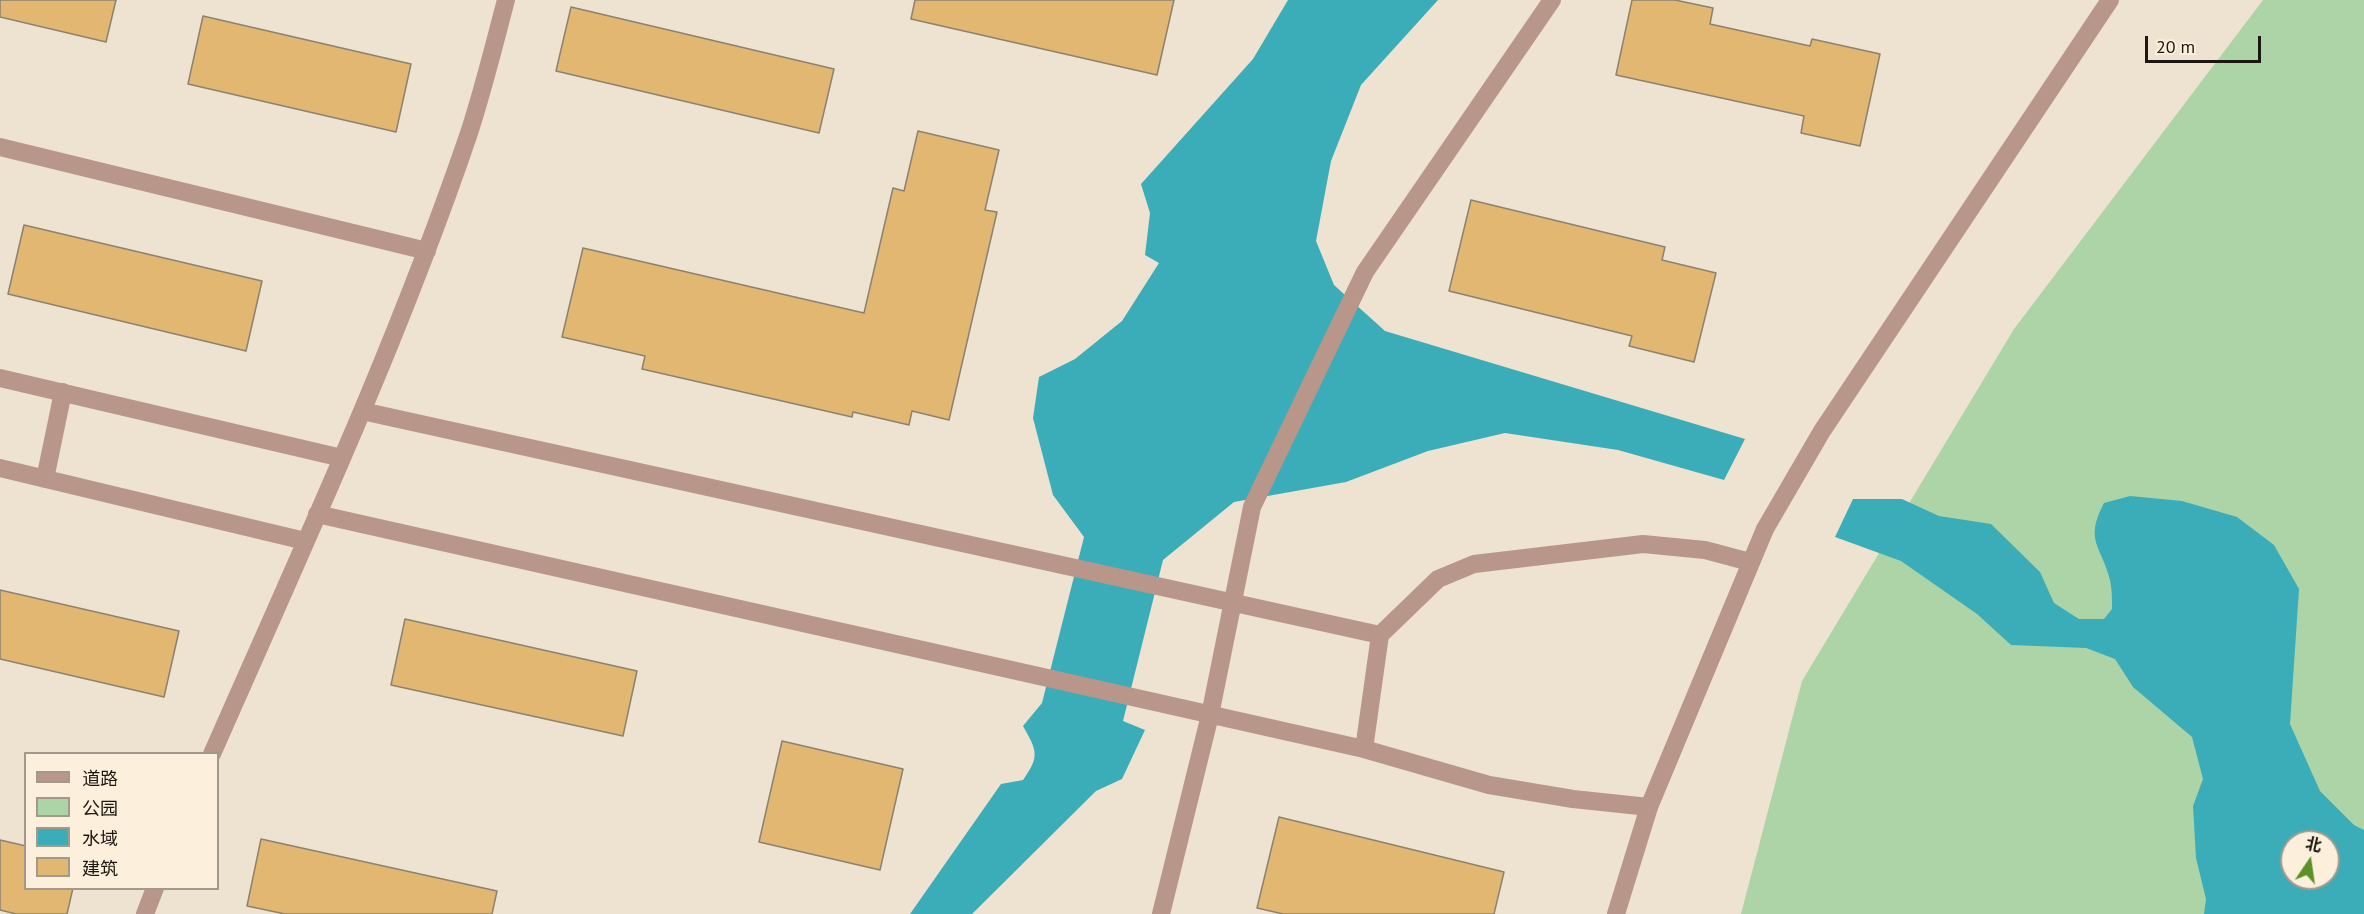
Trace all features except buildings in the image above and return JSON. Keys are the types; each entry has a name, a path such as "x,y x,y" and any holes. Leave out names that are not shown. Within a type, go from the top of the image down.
{"street":[{"path":"212,752 342,458 427,250 468,133 506,0"},
{"path":"1161,914 1210,715 1252,507 1365,272 1552,0"},
{"path":"1616,914 1649,807 1750,562 1766,529 1822,431 2110,0"},
{"path":"0,147 427,250"},
{"path":"0,378 342,458"},
{"path":"45,479 63,392"},
{"path":"362,411 1380,635"},
{"path":"0,468 305,541"},
{"path":"317,514 1364,749 1489,785 1573,799 1649,807"},
{"path":"1364,749 1380,635 1438,579 1474,564 1643,544 1706,550 1750,562"},
{"path":"145,914 154,890"}],"green space":[{"path":"2263,0 2364,0 2364,914 1741,914 1802,681 2014,329"}],"water":[{"path":"1288,0 1438,0 1361,85 1331,161 1316,241 1334,285 1385,331 1745,439 1724,480 1618,450 1505,433 1428,451 1346,482 1234,502 1163,560 1123,721 1145,730 1122,779 1096,791 972,914 910,914 1001,784 1023,780 1034,759 1034,748 1023,726 1042,703 1084,537 1053,495 1033,418 1039,377 1075,359 1122,321 1159,263 1145,255 1150,213 1141,184 1253,59"},
{"path":"2130,496 2182,501 2237,517 2274,545 2299,589 2290,724 2320,791 2354,825 2364,830 2364,914 2204,914 2206,899 2196,858 2193,806 2203,779 2192,737 2133,687 2115,659 2086,648 2011,645 1977,614 1901,561 1835,537 1853,499 1902,499 1939,516 1991,524 2040,572 2054,603 2079,619 2104,619 2112,609 2111,587 2096,543 2095,526 2104,503"}]}
